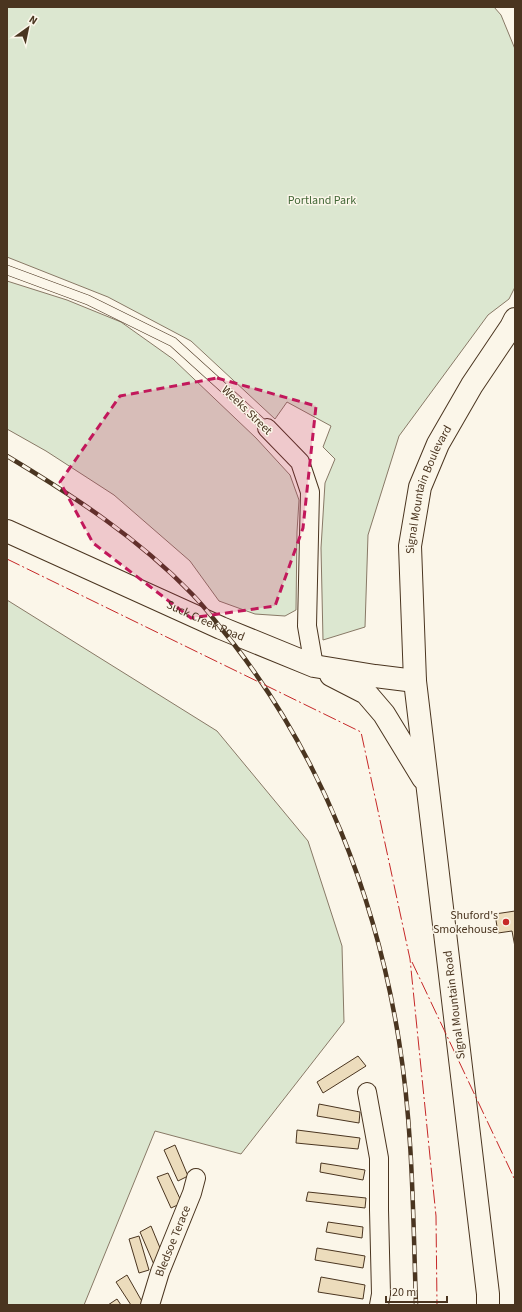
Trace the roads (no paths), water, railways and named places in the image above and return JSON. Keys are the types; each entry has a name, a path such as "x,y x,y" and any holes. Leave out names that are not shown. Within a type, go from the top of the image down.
{"main road":[{"name":"Signal Mountain Boulevard","path":"415,681 410,546 420,487 438,444 472,385 515,319"},
{"name":"Suck Creek Road","path":"7,530 221,628 314,666 415,681"},
{"path":"314,666 366,693 384,714 427,784"},
{"name":"Signal Mountain Road","path":"415,681 487,1286 488,1305"}],"street":[{"name":"Weeks Street","path":"267,428 300,462 310,492 307,626 314,666"},
{"path":"367,1092 379,1158 378,1210 381,1294 379,1305"},
{"name":"Bledsoe Terace","path":"150,1305 160,1272 192,1193 196,1178"}],"lane":[{"name":"Weeks Street","path":"7,270 88,300 173,342 267,428"}],"railway":[{"path":"7,456 104,518 171,573 197,599 233,643 265,687 293,733 319,781 341,831 360,882 376,934 389,987 399,1041 404,1074 410,1140 416,1305"}],"place":[{"name":"Shuford's Smokehouse","path":"506,922"}],"park label":[{"name":"Portland Park","path":"322,200"}]}
